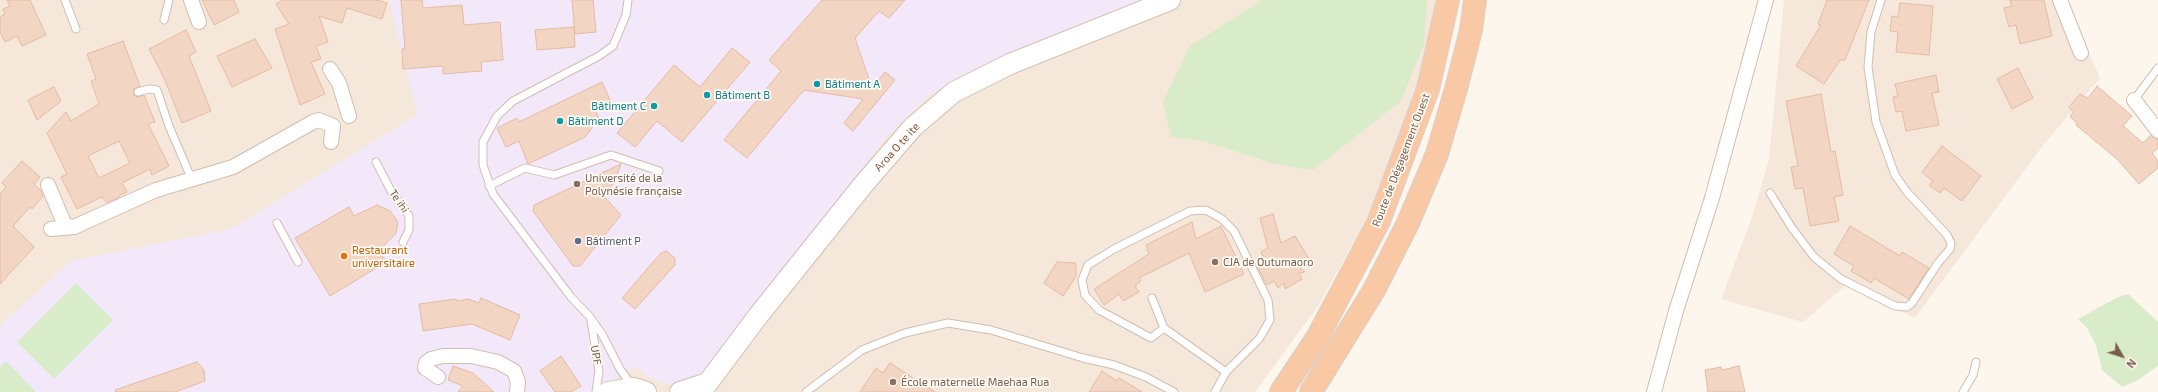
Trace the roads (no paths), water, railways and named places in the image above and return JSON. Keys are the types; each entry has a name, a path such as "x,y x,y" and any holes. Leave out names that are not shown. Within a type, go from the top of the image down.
{"highway":[{"name":"Route de Dégagement Ouest","path":"1281,392 1317,338 1380,221 1428,89 1448,0"},
{"path":"1312,392 1374,290 1411,216 1437,154 1465,52 1475,0"}],"main road":[{"name":"Aroa O te ite","path":"704,388 758,316 863,185 912,127 954,92 1010,64 1170,0"},
{"path":"680,392 704,388"},
{"path":"608,392 640,390"}],"street":[{"path":"190,0 199,22"},
{"path":"1654,392 1676,311 1712,198 1766,0"},
{"path":"2060,0 2081,53"},
{"path":"330,69 339,83 349,116"},
{"path":"2134,100 2158,131"},
{"path":"51,229 74,227 156,190 194,177 233,167 319,120 333,126 331,142"},
{"path":"48,185 64,223 68,226 74,227"},
{"path":"438,377 425,368 426,363 431,359 443,356 471,356 498,362 514,371 518,382 517,392"}],"lane":[{"path":"65,0 76,29"},
{"path":"164,20 169,0"},
{"path":"628,0 624,21 614,46 599,56 513,100 497,116 483,142 483,165 489,186 510,218 571,297 590,317 602,334 620,370 640,390"},
{"path":"1770,193 1792,228 1814,257 1841,279 1894,306 1907,307 1912,303 1950,249 1951,243 1947,236 1907,192 1895,175 1876,122 1868,67 1871,32 1881,0"},
{"path":"2134,100 2158,68"},
{"path":"138,92 148,88 157,90 169,126 189,173 194,177"},
{"path":"489,186 525,168 554,175 610,155 659,171"},
{"name":"Te ihi","path":"376,162 391,191 409,216 409,230 403,242"},
{"path":"1164,328 1151,338 1109,317 1099,310 1085,295 1082,280 1088,265 1114,249 1190,211 1206,210 1222,219 1234,231 1268,300 1270,320 1259,339 1226,372 1215,392"},
{"path":"277,223 298,262"},
{"path":"1152,298 1164,328 1226,372"},
{"name":"UPF","path":"590,317 599,371 596,392"},
{"path":"806,392 862,350 905,333 948,324 991,330 1063,352 1114,365 1146,378 1174,392"},
{"path":"1963,392 1973,375 1976,362"}],"place":[{"name":"Bâtiment A","path":"817,84"},
{"name":"Bâtiment B","path":"707,95"},
{"name":"Bâtiment C","path":"654,106"},
{"name":"Bâtiment D","path":"560,121"},
{"name":"Université de la Polynésie française","path":"577,184"},
{"name":"Bâtiment P","path":"578,241"},
{"name":"Restaurant universitaire","path":"344,256"},
{"name":"CJA de Outumaoro","path":"1215,262"},
{"name":"École maternelle Maehaa Rua","path":"893,382"}]}
